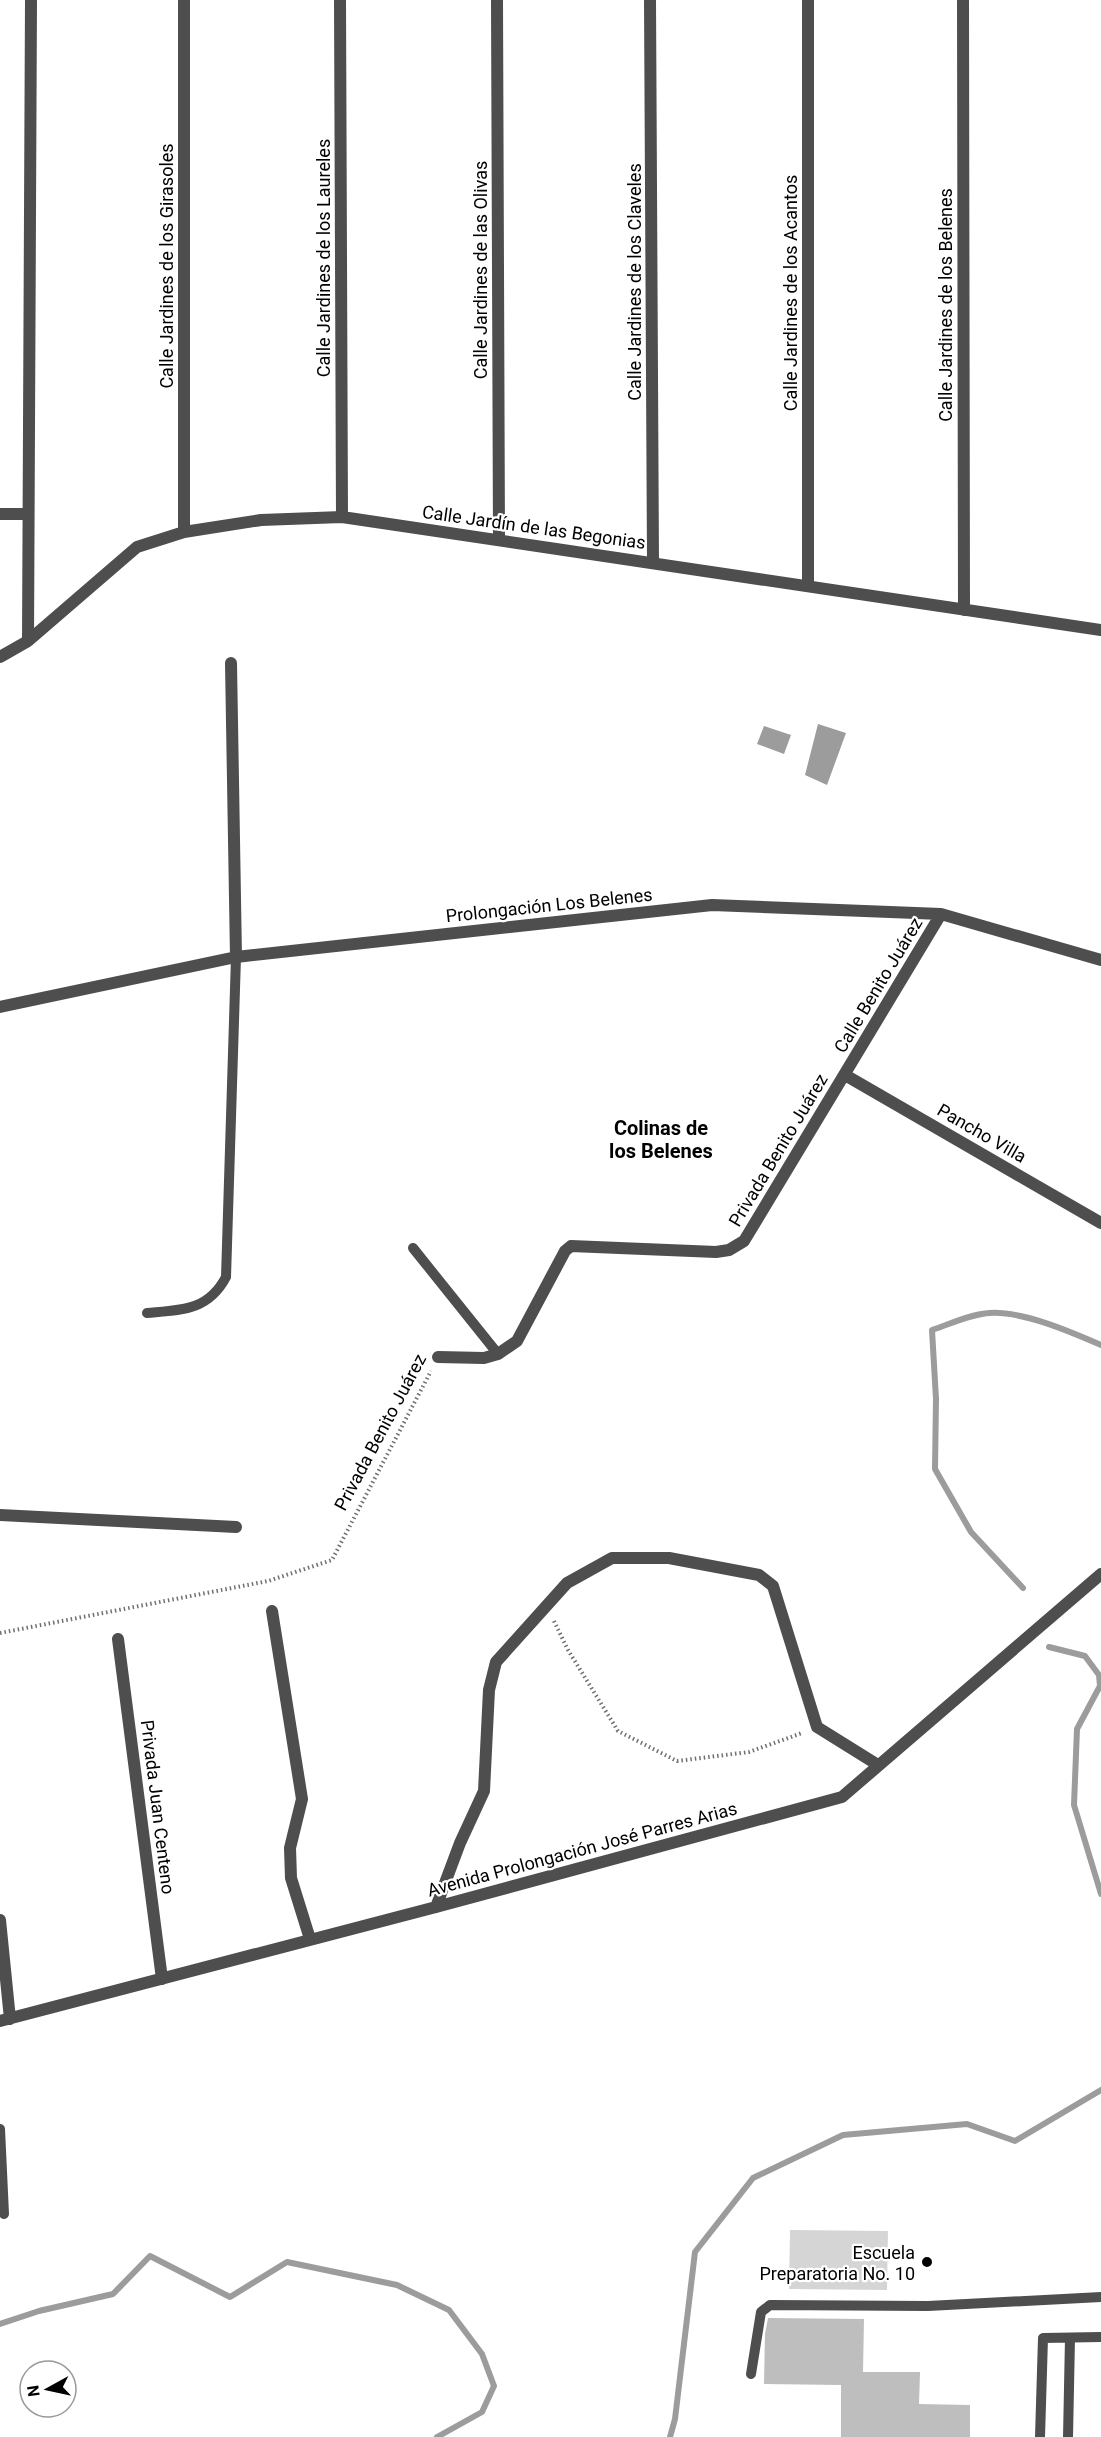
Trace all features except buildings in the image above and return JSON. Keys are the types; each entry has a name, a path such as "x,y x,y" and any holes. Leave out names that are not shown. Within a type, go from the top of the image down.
{"street":[{"path":"28,641 31,0"},
{"name":"Calle Jardines de los Girasoles","path":"184,0 184,532"},
{"name":"Calle Jardines de los Laureles","path":"340,0 342,517"},
{"name":"Calle Jardines de las Olivas","path":"497,0 499,540"},
{"name":"Calle Jardines de los Claveles","path":"650,0 653,563"},
{"name":"Calle Jardines de los Acantos","path":"808,0 808,586"},
{"name":"Calle Jardines de los Belenes","path":"963,0 964,610"},
{"path":"0,514 28,514"},
{"name":"Calle Jardín de las Begonias","path":"0,657 28,641 137,547 184,532 261,520 342,517 1101,630"},
{"path":"231,663 236,957"},
{"name":"Prolongación Los Belenes","path":"0,1007 236,957 712,905 941,914 1101,960"},
{"name":"Calle Benito Juárez","path":"845,1075 941,914"},
{"name":"Pancho Villa","path":"845,1075 1101,1223"},
{"name":"Privada Benito Juárez","path":"438,1357 484,1358 498,1354 517,1341 565,1251 571,1246 716,1252 729,1250 744,1241 845,1075"},
{"path":"0,1515 236,1527"},
{"path":"436,1907 460,1843 484,1791 489,1690 496,1662 520,1633 547,1608 567,1583 612,1558 669,1558 759,1575 772,1586 817,1727 878,1765"},
{"name":"Avenida Prolongación José Parres Arias","path":"5,2020 842,1797 1101,1574"},
{"path":"272,1611 302,1799 290,1848 291,1878 310,1939"},
{"name":"Privada Juan Centeno","path":"118,1640 162,1979"},
{"path":"0,1920 5,2020"}],"lane":[{"path":"147,1313 191,1309 220,1288 226,1277 236,957"},
{"path":"413,1248 498,1354"},
{"path":"0,2129 4,2214"},
{"path":"751,2374 761,2312 770,2305 928,2306 1101,2296"},
{"path":"1040,2437 1042,2341 1047,2337 1101,2337"},
{"path":"1068,2437 1070,2338"}],"path":[{"name":"Privada Benito Juárez","path":"0,1634 268,1581 332,1560 438,1357"},
{"path":"547,1608 568,1650 618,1731 677,1761 749,1752 817,1727"}],"shaded area":[{"path":"818,724 846,733 827,785 805,775"},
{"path":"764,726 791,735 784,754 757,744"},
{"path":"790,2230 888,2231 887,2290 789,2289"}],"waterway":[{"path":"1023,1588 971,1532 935,1469 936,1399 932,1330 975,1315 1003,1313 1047,1323 1101,1345"},
{"path":"1049,1647 1085,1656 1099,1675 1100,1686 1077,1729 1074,1805 1101,1894"},
{"path":"670,2437 675,2419 695,2252 753,2178 843,2135 967,2124 1015,2141 1101,2090"},
{"path":"0,2324 39,2311 113,2294 150,2256 230,2297 287,2262 397,2285 449,2310 482,2354 494,2386 482,2412 437,2437"}],"place":[{"name":"Escuela Preparatoria No. 10","path":"927,2262"}],"district":[{"name":"Colinas de los Belenes","path":"661,1140"}]}
